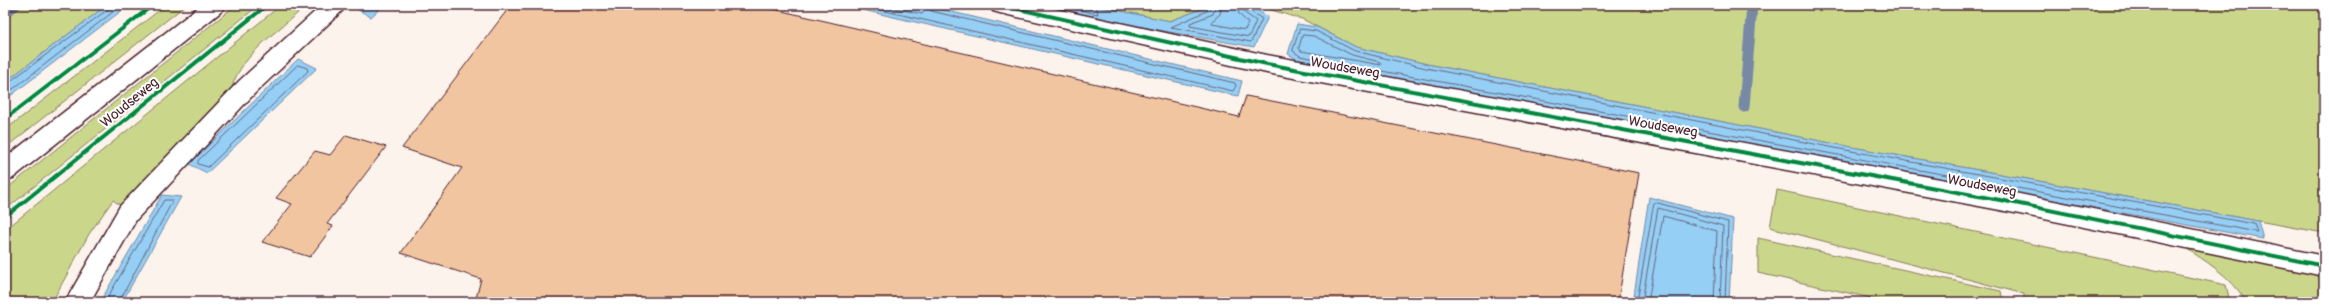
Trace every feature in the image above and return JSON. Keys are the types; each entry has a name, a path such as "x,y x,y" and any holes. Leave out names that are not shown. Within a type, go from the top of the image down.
{"street":[{"name":"Woudseweg","path":"5,171 214,5"},
{"path":"77,302 128,213 247,87 335,5"},
{"name":"Woudseweg","path":"1000,5 1267,64 2000,200 2324,266"}],"green space":[{"path":"5,5 107,5 5,82"},
{"path":"166,5 186,5 5,148 5,130"},
{"path":"236,5 259,5 5,210 5,190"},
{"path":"281,5 307,5 249,57 234,82 231,95 126,209 113,200 89,234 52,302 5,302 5,230"},
{"path":"1091,5 1212,5 1170,21"},
{"path":"1254,5 2324,5 2324,233 1841,145 1427,64 1356,47 1302,19"},
{"path":"1777,190 2226,285 2230,302 2024,302 2024,294 1770,227"},
{"path":"1758,238 2001,291 2003,302 1889,302 1758,273"},
{"path":"2181,245 2324,272 2324,302 2246,302 2226,277"}],"water":[{"path":"107,5 129,5 5,100 5,82"},
{"path":"355,5 384,5 371,17 353,7"},
{"path":"841,5 923,5 1242,81 1238,96"},
{"path":"1037,5 1091,5 1170,21 1212,5 1249,5 1268,17 1254,47 1113,22"},
{"path":"1297,24 1317,27 1356,47 1427,64 1841,145 2258,221 2263,239 1298,60 1288,54"},
{"path":"298,59 317,68 207,173 189,164"},
{"path":"162,195 181,197 122,302 100,302"},
{"path":"1649,197 1733,219 1729,302 1633,302"}],"building":[{"path":"511,5 756,5 1239,117 1246,96 1639,173 1618,302 475,302 481,279 401,253 462,168 402,148"},
{"path":"346,135 386,147 327,224 333,226 310,257 262,242 292,204 276,198 315,151 330,155"}],"waterway":[{"path":"5,13 15,5"},
{"path":"1744,107 1752,5"}],"cycle path":[{"path":"5,119 153,5"},
{"path":"5,217 267,5"},
{"path":"1000,5 1267,64 2000,200 2324,266"}]}
